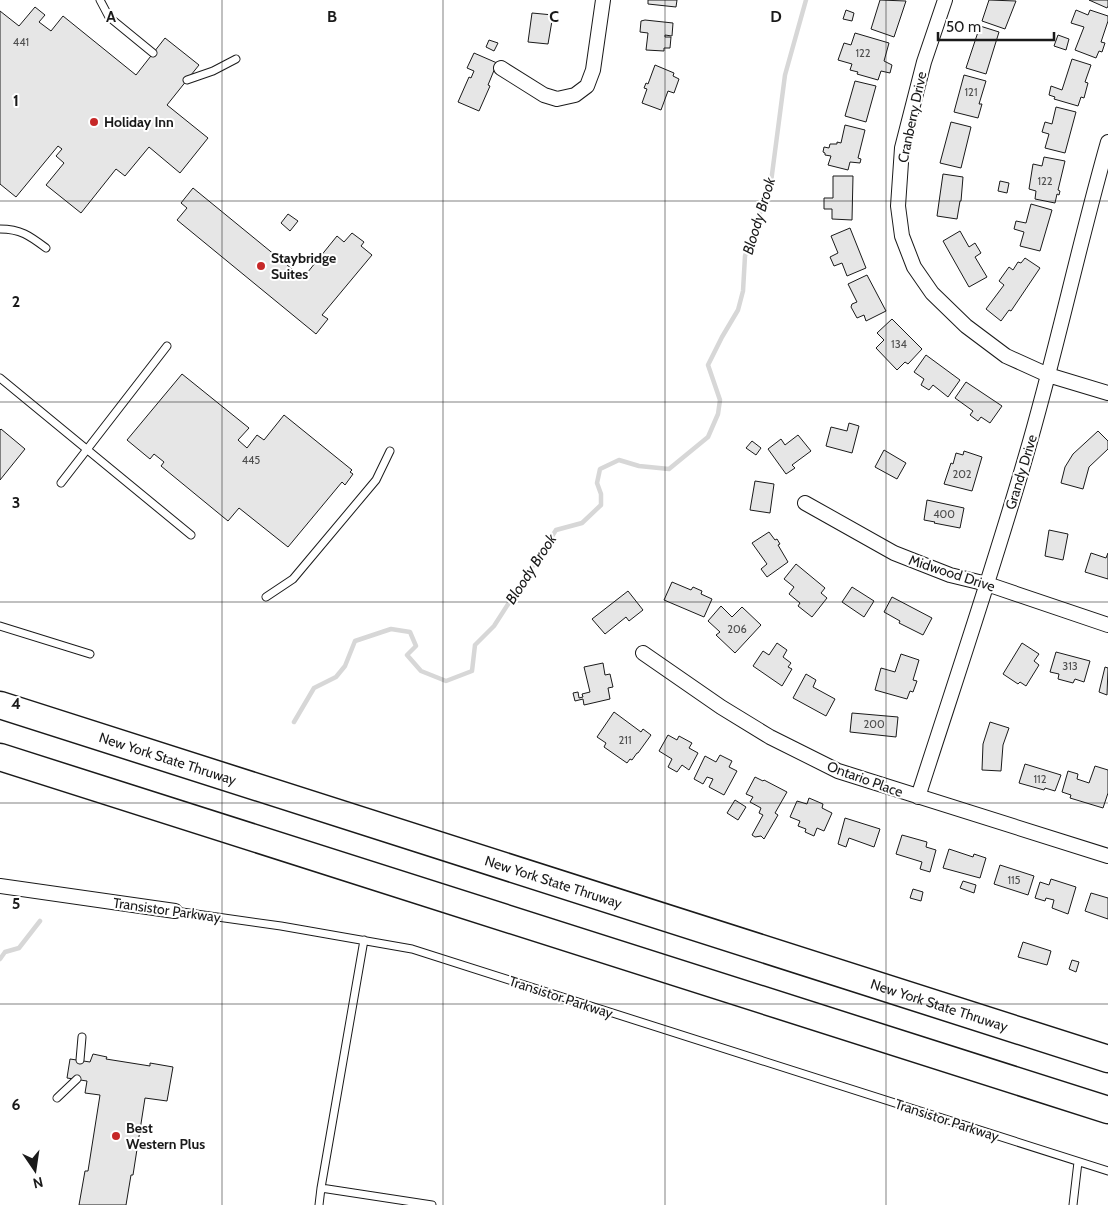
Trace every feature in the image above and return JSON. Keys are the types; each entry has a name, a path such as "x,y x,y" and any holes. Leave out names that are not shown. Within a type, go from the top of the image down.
{"highway":[{"name":"New York State Thruway","path":"0,705 1108,1060"},
{"path":"0,757 1108,1110"}],"street":[{"path":"501,68 544,95 557,99 575,95 586,86 592,70 603,0"},
{"name":"Cranberry Drive","path":"944,0 924,62 902,148 898,206 902,236 914,268 932,293 966,326 1006,356 1048,375 1108,393"},
{"name":"Grandy Drive","path":"918,798 1026,459 1087,214 1108,142"},
{"name":"Midwood Drive","path":"805,503 894,553 950,575 987,584 1108,625"},
{"name":"Ontario Place","path":"643,654 721,707 770,737 838,771 918,798 1108,856"},
{"name":"Transistor Parkway","path":"0,886 175,911"}],"lane":[{"path":"100,0 110,17 153,53"},
{"path":"187,80 213,71 236,59"},
{"path":"0,229 10,229 26,233 46,248"},
{"path":"61,483 167,346"},
{"path":"0,378 191,535"},
{"path":"266,596 293,579 376,480 390,451"},
{"path":"0,626 90,654"},
{"name":"Transistor Parkway","path":"175,911 280,926 412,949 1108,1171"},
{"path":"319,1205 364,940"},
{"path":"80,1060 82,1037"},
{"path":"57,1098 77,1079"},
{"path":"1073,1205 1078,1162"},
{"path":"321,1188 388,1202 432,1205"}],"building":[{"path":"648,0 677,0 676,7 648,4"},
{"path":"880,0 906,1 894,37 871,29"},
{"path":"989,0 1016,1 1005,29 982,21"},
{"path":"1089,0 1108,0 1108,6 1107,8"},
{"name":"Holiday Inn","path":"35,7 45,15 39,22 51,31 63,16 136,75 165,38 199,65 167,105 208,138 180,173 149,147 125,176 116,169 81,213 46,185 64,163 56,156 62,149 58,146 16,197 0,184 0,11 19,26"},
{"path":"846,10 854,13 852,21 843,19"},
{"path":"1076,10 1088,15 1090,10 1108,16 1101,42 1105,43 1102,52 1099,51 1096,58 1075,50 1084,27 1071,23"},
{"path":"532,13 553,15 548,44 528,42"},
{"path":"641,21 673,23 672,36 665,35 665,37 671,37 670,48 664,48 664,51 646,50 648,33 640,32"},
{"path":"980,26 999,32 986,74 966,68"},
{"path":"855,33 889,43 884,61 892,65 890,73 881,71 878,80 857,74 858,72 850,70 852,64 838,60 844,43 851,45"},
{"path":"1058,35 1069,39 1066,50 1054,46"},
{"path":"489,40 498,43 494,51 486,47"},
{"path":"474,53 497,63 488,85 490,86 479,111 458,102 469,77 471,78 474,71 467,68"},
{"path":"1072,59 1091,65 1085,82 1088,83 1084,98 1081,97 1078,106 1054,99 1055,97 1049,95 1051,86 1062,90"},
{"path":"655,65 674,73 673,76 679,79 674,93 668,91 661,110 642,103 647,89 644,88 646,83 648,84"},
{"path":"964,75 986,81 979,104 982,104 978,118 954,112"},
{"path":"855,81 876,86 866,122 845,116"},
{"path":"1056,107 1076,112 1065,153 1045,148 1049,134 1042,132 1045,122 1052,124"},
{"path":"951,122 971,127 961,168 940,163"},
{"path":"845,125 865,130 858,158 861,159 860,163 850,162 848,170 828,165 831,156 825,155 823,152 824,147 829,148 830,144 841,143"},
{"path":"1044,157 1065,161 1058,190 1060,191 1059,195 1057,194 1055,203 1035,199 1036,191 1029,189 1033,164 1042,166"},
{"path":"943,174 963,177 957,219 937,216"},
{"path":"833,176 853,176 852,220 832,219 832,209 824,209 824,198 833,198"},
{"path":"1000,181 1009,183 1007,193 998,191"},
{"name":"Staybridge Suites","path":"193,188 303,278 337,236 344,242 352,233 364,242 361,246 372,255 322,315 328,319 316,334 177,220 187,208 181,203"},
{"path":"1031,204 1052,210 1040,251 1020,246 1024,232 1014,229 1016,221 1026,223"},
{"path":"288,214 298,221 290,231 281,223"},
{"path":"850,228 866,268 847,276 842,263 834,266 830,257 838,253 831,236"},
{"path":"960,231 969,247 975,243 981,253 975,257 987,277 969,287 943,241"},
{"path":"1025,258 1040,268 1011,311 1009,310 1001,321 986,309 1004,285 999,281 1009,267 1013,270 1018,262 1021,263"},
{"path":"867,275 886,311 866,321 864,315 857,318 851,307 852,304 857,302 848,284"},
{"path":"892,319 922,349 908,364 905,362 897,370 876,348 884,340 877,333"},
{"path":"926,355 960,380 948,397 933,385 929,390 921,385 924,379 914,372"},
{"path":"182,374 249,428 238,440 247,448 257,435 264,440 284,415 352,470 350,472 353,474 345,485 342,482 288,547 239,508 228,521 161,466 164,462 154,454 150,459 127,440"},
{"path":"966,382 1002,406 990,423 981,417 978,421 970,415 973,411 955,398"},
{"path":"849,423 859,426 852,453 826,446 831,427 847,431"},
{"path":"0,430 25,449 0,480"},
{"path":"1098,431 1108,441 1108,449 1089,467 1083,489 1061,483 1065,467 1073,454"},
{"path":"798,435 811,451 792,465 795,468 786,474 768,449 781,439 785,445"},
{"path":"752,441 761,448 756,455 746,448"},
{"path":"884,450 906,463 897,479 875,467"},
{"path":"964,451 982,457 972,491 944,484 956,453 963,455"},
{"path":"755,481 774,484 770,513 750,510"},
{"path":"927,500 964,508 960,528 924,520"},
{"path":"1049,530 1068,534 1063,560 1045,556"},
{"path":"769,532 775,540 777,539 780,544 778,545 788,562 767,577 761,569 767,564 752,543"},
{"path":"1091,553 1106,558 1108,553 1108,579 1085,572"},
{"path":"796,564 825,588 821,593 827,598 812,617 798,606 800,603 789,594 794,587 784,579"},
{"path":"672,582 691,590 693,587 702,591 701,594 712,599 704,617 664,600"},
{"path":"852,587 874,601 864,617 842,602"},
{"path":"628,591 643,610 629,621 626,617 605,634 592,619"},
{"path":"892,597 932,618 923,635 899,623 900,621 884,612"},
{"path":"721,606 732,617 742,607 761,625 735,653 716,635 720,632 708,621"},
{"path":"777,643 787,650 783,657 791,663 788,667 792,669 782,686 753,666 763,651 769,655"},
{"path":"1022,643 1039,654 1034,661 1039,665 1026,686 1020,682 1018,684 1003,674"},
{"path":"1056,652 1090,661 1084,682 1075,679 1073,683 1058,679 1059,674 1050,672"},
{"path":"901,654 919,660 913,680 917,681 913,692 910,691 907,699 875,690 881,668 895,672"},
{"path":"603,663 605,675 610,674 613,687 608,688 610,699 584,705 583,699 575,701 573,693 578,692 579,698 583,697 582,694 590,692 584,667"},
{"path":"1105,667 1108,668 1107,695 1099,692"},
{"path":"806,674 816,680 813,687 835,699 826,716 793,698"},
{"path":"614,712 641,732 643,729 651,735 632,760 630,759 627,763 604,747 606,743 597,737"},
{"path":"852,713 898,717 896,737 850,732"},
{"path":"990,722 1009,728 1003,745 1001,771 982,770 983,744"},
{"path":"668,735 677,740 679,736 692,743 689,748 698,753 689,770 682,765 677,772 668,767 672,759 659,751"},
{"path":"720,755 732,761 729,767 737,771 724,795 709,787 713,779 707,777 703,784 694,779 705,756 716,762"},
{"path":"1025,764 1061,775 1055,791 1019,783"},
{"path":"1095,766 1108,770 1108,793 1103,808 1070,798 1071,795 1062,792 1068,771 1078,774 1077,779 1089,783"},
{"path":"755,777 787,792 775,813 778,815 764,839 761,836 755,837 752,835 763,815 759,813 761,808 750,802 753,797 746,794"},
{"path":"809,798 823,804 822,808 832,813 824,831 817,828 814,836 805,832 806,829 798,826 800,821 790,817 797,801 807,804"},
{"path":"735,800 746,807 738,820 727,813"},
{"path":"845,818 880,829 874,847 849,838 846,847 838,844"},
{"path":"902,835 927,842 926,847 936,850 930,872 920,869 922,862 896,854"},
{"path":"949,849 973,857 974,854 986,858 980,878 943,868"},
{"path":"1000,865 1034,876 1028,895 994,884"},
{"path":"1051,879 1076,887 1068,914 1052,908 1054,900 1046,898 1045,901 1035,898 1040,882 1049,885"},
{"path":"963,881 976,885 974,893 960,888"},
{"path":"913,889 923,892 921,901 910,898"},
{"path":"1091,893 1108,898 1108,919 1085,911"},
{"path":"1023,942 1051,951 1047,965 1018,957"},
{"path":"1072,960 1079,962 1076,972 1069,969"},
{"name":"Best Western Plus","path":"93,1054 107,1057 106,1059 150,1066 150,1063 173,1067 167,1101 145,1098 133,1175 131,1175 126,1205 79,1205 85,1171 88,1171 100,1095 85,1093 87,1081 67,1078 70,1059 90,1062"}],"waterway":[{"name":"Bloody Brook","path":"294,722 314,688 336,677 345,666 355,641 391,629 410,632 416,646 407,655 421,671 446,681 472,671 475,645 494,626 556,530 582,523 601,505 601,494 597,483 600,469 619,460 639,466 669,469 708,437 718,414 720,400 708,365 738,310 743,291 745,256 771,182 785,75 806,0"},
{"path":"0,959 5,952 19,948 40,921"}],"place":[{"name":"Holiday Inn","path":"94,122"},
{"name":"Staybridge Suites","path":"261,266"},
{"name":"Best Western Plus","path":"116,1136"}]}
